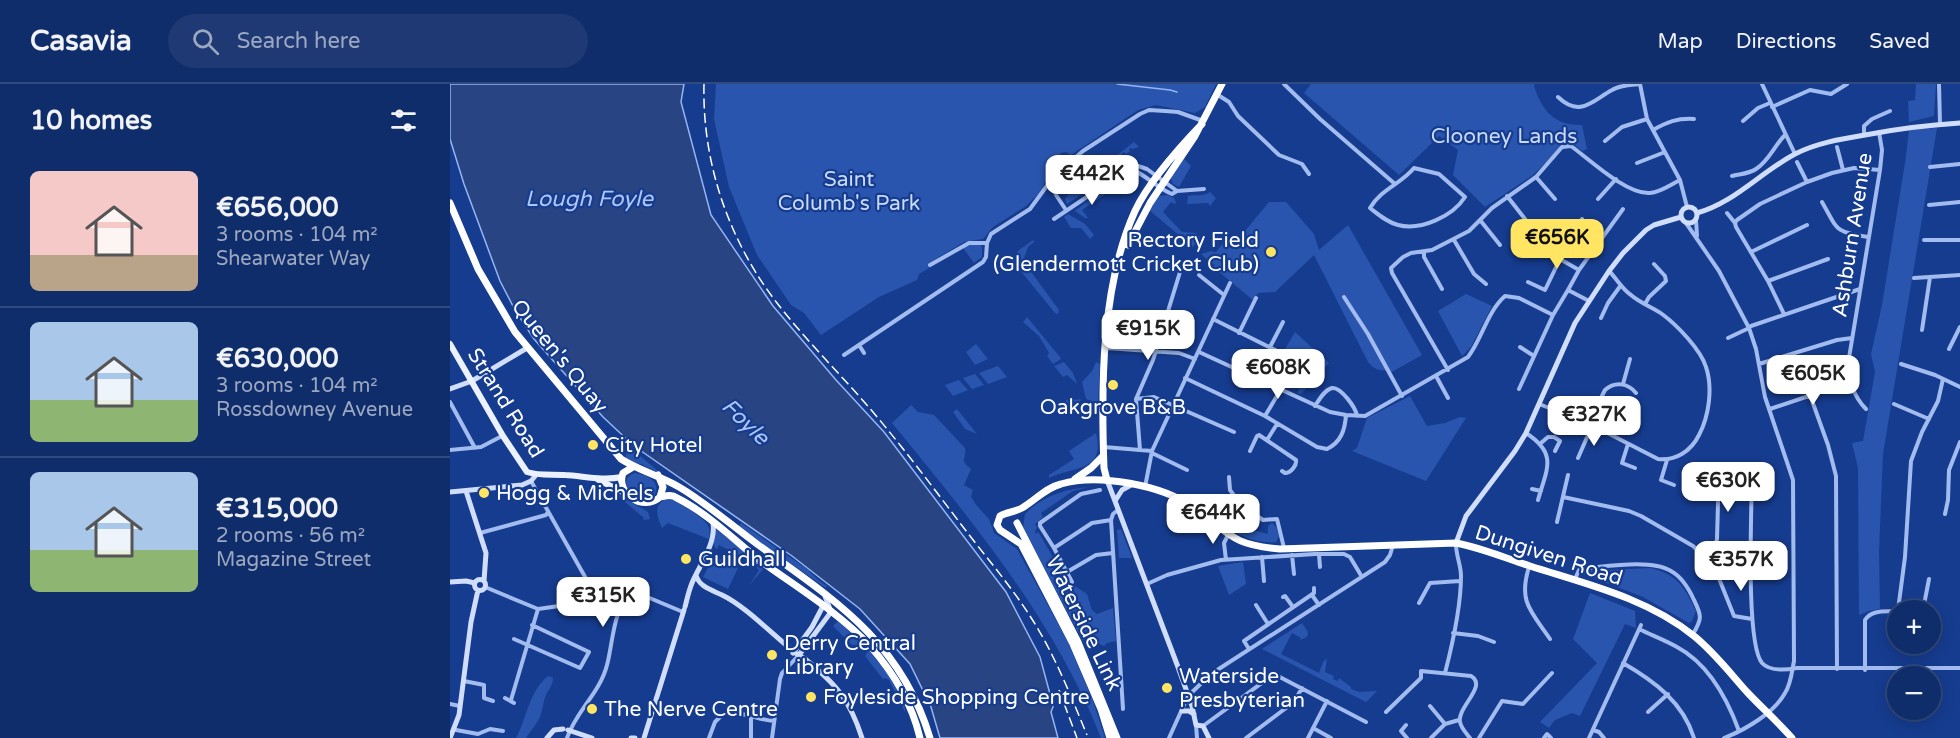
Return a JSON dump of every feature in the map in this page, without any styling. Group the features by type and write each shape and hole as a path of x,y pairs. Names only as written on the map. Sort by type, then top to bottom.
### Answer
{"highway":[{"path":"1107,480 1102,399 1116,273 1136,210 1190,145 1222,84"},
{"path":"1116,273 1159,182 1202,122"},
{"name":"Queen's Quay","path":"450,203 453,219 502,312 528,348 591,420 621,459 633,467"},
{"path":"1022,508 1014,530 1006,533 1000,530 997,522 1000,516 1022,508 1044,491 1073,481 1104,456"},
{"name":"Queen's Quay","path":"621,459 622,475"},
{"path":"658,476 663,487 656,501 645,503 628,495 622,487 622,475 633,467 658,476 682,489 849,613 891,659 914,696 930,738"},
{"name":"Dungiven Road","path":"1073,481 1107,480 1173,496 1193,507 1228,535 1244,544 1257,547 1456,543 1575,579 1642,605 1693,634 1792,738"},
{"path":"660,497 677,497 760,561 806,592 850,628 870,647 892,674 907,701 920,738"},
{"name":"Waterside Link","path":"1008,513 1015,516 1078,642 1117,738"},
{"name":"Waterside Link","path":"1006,533 1021,544 1073,644 1101,709 1110,738"}],"main road":[{"path":"1697,213 1714,208 1795,154 1833,141 1879,132 1960,123"},
{"path":"1687,207 1692,207 1697,213 1696,220 1692,223 1686,223 1680,217 1681,212 1687,207"},
{"path":"1456,543 1466,516 1526,433 1575,324 1609,271 1646,230 1654,225 1680,217"},
{"name":"Strand Road","path":"450,344 503,436 527,472 536,475 569,475 596,479"},
{"path":"450,389 472,381 528,348"},
{"path":"522,485 527,472"},
{"path":"450,492 522,485 531,481 536,475"},
{"path":"596,479 622,475"},
{"path":"596,479 628,495"},
{"path":"1107,480 1194,714 1209,738"},
{"path":"1115,501 1122,490 1131,485"},
{"path":"466,491 486,553 482,590 478,590"},
{"path":"703,515 713,536"},
{"path":"644,738 691,588 713,536 713,523"},
{"path":"696,575 702,585 736,604 836,687 853,712 862,738"},
{"path":"450,582 483,582"},
{"path":"455,738 478,590 475,583"},
{"path":"691,588 702,585"},
{"path":"796,654 831,612 822,591"},
{"path":"796,654 823,606"},
{"path":"1182,711 1194,714"},
{"path":"450,738 456,728"},
{"path":"547,738 554,730 567,730 592,738"}],"street":[{"path":"1284,84 1395,185"},
{"path":"1558,97 1571,106 1586,107 1622,86 1640,84 1647,119 1680,180 1687,207"},
{"path":"1762,84 1795,154"},
{"path":"1743,121 1758,108 1800,93 1810,90 1831,94 1847,84"},
{"path":"1940,84 1940,124"},
{"path":"1217,95 1229,102 1239,116 1279,155 1302,164 1309,174"},
{"path":"844,356 983,262 991,234 1030,209 1052,179 1083,151 1149,110 1178,112 1202,122"},
{"path":"1864,135 1864,126 1872,119 1890,111"},
{"path":"1605,141 1622,127 1647,119"},
{"path":"1653,130 1673,120 1694,119"},
{"name":"Ashburn Avenue","path":"1866,409 1857,400 1850,382 1848,363 1880,170 1882,150 1879,132"},
{"path":"1732,176 1756,169 1766,161 1785,135"},
{"path":"1448,370 1392,273 1391,268 1403,257 1410,253 1432,250 1469,231 1491,208 1536,177 1562,147 1567,145 1634,192 1659,191 1680,180"},
{"path":"1837,147 1843,170"},
{"path":"1637,163 1665,152"},
{"path":"1797,162 1807,182"},
{"path":"1930,167 1960,164"},
{"path":"1054,219 1134,167 1142,167 1172,194 1177,191 1204,189"},
{"path":"1414,168 1439,174 1465,197 1460,205 1434,220 1422,225 1400,226 1379,216 1370,208 1380,194 1395,185 1403,181 1414,168"},
{"path":"1130,170 1140,172 1177,191"},
{"path":"1735,223 1760,204 1807,182 1843,170 1880,170"},
{"path":"1536,177 1555,200"},
{"path":"1052,179 1056,195 1066,210"},
{"path":"1598,199 1616,179"},
{"path":"1507,196 1529,224"},
{"path":"1822,202 1842,232 1868,237"},
{"path":"1929,205 1960,202"},
{"path":"1519,389 1553,315 1579,270 1623,209"},
{"path":"1727,213 1735,223 1784,314"},
{"path":"1582,219 1577,227 1600,242"},
{"path":"1480,220 1500,245"},
{"path":"1696,220 1697,237"},
{"path":"1686,223 1728,287 1749,328 1765,397 1793,480 1792,669 1785,694 1777,704 1751,725 1724,738"},
{"path":"1751,253 1807,225"},
{"path":"1454,240 1474,274 1486,284"},
{"path":"1924,240 1960,240"},
{"path":"930,265 969,243 987,243"},
{"path":"1546,251 1579,270"},
{"path":"1424,252 1424,257 1442,289"},
{"path":"1528,282 1545,290 1560,259"},
{"path":"1767,281 1828,259"},
{"path":"1645,304 1648,297 1666,281 1665,276 1654,264"},
{"path":"1539,404 1588,423 1658,459 1675,458 1691,446 1703,427 1708,411 1707,370 1694,346 1672,322 1632,297 1609,271"},
{"path":"1140,450 1136,399 1152,360 1180,272"},
{"path":"1199,275 1224,296"},
{"path":"1914,278 1960,275"},
{"path":"1922,330 1930,277"},
{"path":"1145,488 1152,452 1230,283"},
{"path":"1601,318 1621,285"},
{"path":"1728,338 1784,314 1860,289"},
{"path":"1568,290 1589,301"},
{"path":"1344,297 1368,334 1402,396"},
{"path":"1198,352 1330,412 1365,416 1468,357 1475,348 1496,304 1505,297 1519,298 1553,315"},
{"path":"1239,333 1256,298"},
{"path":"1212,319 1279,352"},
{"path":"1270,347 1283,322"},
{"path":"1948,349 1960,327"},
{"path":"1759,364 1837,340 1852,338"},
{"path":"859,345 864,353"},
{"path":"1520,347 1534,356"},
{"path":"1106,348 1179,353 1195,359"},
{"path":"1623,384 1630,359"},
{"path":"1901,364 1960,387"},
{"path":"1436,376 1448,398"},
{"path":"1185,378 1265,416 1317,447 1327,449 1336,443 1343,434 1346,415"},
{"path":"1899,600 1905,557 1911,462 1922,432 1938,401 1943,379"},
{"path":"1770,410 1850,382"},
{"path":"1588,423 1609,386 1623,384 1632,387 1636,393"},
{"path":"1315,406 1321,396 1332,388 1351,402 1356,408 1357,416"},
{"path":"1265,416 1281,389"},
{"path":"1810,395 1834,463 1836,477 1837,669"},
{"path":"1136,399 1154,397 1234,432"},
{"path":"450,402 475,448"},
{"path":"1894,404 1929,419"},
{"path":"1267,440 1277,424"},
{"path":"1578,458 1587,435 1594,426"},
{"path":"1526,433 1541,443 1546,453 1547,461 1538,500"},
{"path":"1250,451 1259,435 1296,460 1290,472 1282,471"},
{"path":"450,450 482,447 503,436"},
{"path":"1541,443 1548,437 1554,437 1560,441 1555,451"},
{"path":"1945,514 1950,465 1960,442"},
{"path":"1628,444 1622,463 1635,468"},
{"path":"1104,447 1152,452 1187,470"},
{"path":"1667,460 1661,480 1674,485"},
{"path":"1706,558 1715,546 1721,464 1750,465 1752,470 1752,619 1757,655 1764,665 1779,670 1960,668"},
{"path":"1557,522 1568,475"},
{"path":"1228,477 1230,490 1242,505 1263,520 1277,519 1284,548"},
{"name":"Strand Road","path":"531,481 593,591 590,595 559,606 538,609"},
{"path":"1532,489 1541,491"},
{"path":"1072,582 1040,526 1042,520 1081,494 1100,490"},
{"path":"1563,497 1629,511 1693,546 1706,558 1718,576 1734,616 1752,619"},
{"path":"1118,510 1113,513 1111,520 1123,709"},
{"path":"480,533 546,515 548,511"},
{"path":"1054,548 1092,524 1111,520"},
{"path":"1226,560 1224,543 1228,535"},
{"path":"1445,674 1461,575 1456,555 1456,543"},
{"path":"1169,738 1188,696 1211,674 1385,562 1393,544"},
{"path":"1067,572 1096,555 1113,554"},
{"path":"1146,584 1167,575 1226,560 1319,554 1344,554 1350,557 1362,577"},
{"path":"1319,554 1320,567"},
{"path":"1292,555 1294,574"},
{"path":"1262,556 1264,581"},
{"path":"745,565 760,561"},
{"path":"1575,579 1579,570 1587,568 1653,565 1671,571 1687,586 1701,614 1693,634"},
{"path":"1529,566 1524,584 1527,604 1550,639"},
{"path":"1925,600 1929,579"},
{"path":"1419,603 1428,586 1433,582 1460,580"},
{"path":"483,582 538,609 512,701 505,698"},
{"path":"1249,649 1244,641 1312,595 1314,588"},
{"path":"567,738 567,730 599,686 607,666 614,626 629,593 633,591 684,610"},
{"path":"1312,595 1319,604"},
{"path":"1283,597 1286,596 1293,608"},
{"path":"1256,605 1268,624"},
{"path":"1865,670 1865,620 1874,612 1887,611"},
{"path":"514,639 580,668 589,652 532,625"},
{"path":"1589,738 1640,627 1678,647 1704,669 1723,693 1739,731"},
{"path":"1453,633 1478,636 1494,642"},
{"path":"772,738 780,679 796,654"},
{"path":"1623,663 1647,676 1668,694 1684,715 1694,738"},
{"path":"1386,712 1420,678 1421,671 1471,676 1477,683 1459,720 1470,738"},
{"path":"1479,738 1502,701 1523,704 1552,673"},
{"path":"1197,738 1200,726 1274,674 1366,722"},
{"path":"464,681 484,685 484,698 493,701"},
{"path":"1246,738 1294,702 1302,688"},
{"path":"1648,712 1668,694"},
{"path":"1308,738 1327,701"},
{"path":"450,704 460,706"},
{"path":"1430,706 1445,724"},
{"path":"709,738 715,722 723,714 732,712 774,721"},
{"path":"751,717 751,738"},
{"path":"1431,738 1445,724 1459,720"},
{"path":"1406,724 1401,731 1407,738"},
{"path":"456,728 478,734 490,729 503,731"},
{"path":"1313,728 1331,738"},
{"path":"1593,730 1599,732 1604,738"},
{"path":"1544,738 1547,734 1551,738"}],"green space":[{"name":"Saint Columb's Park","path":"716,84 1216,84 1205,107 1195,113 1156,105 1138,110 1071,155 1066,152 1061,153 1053,161 1054,169 1038,194 1026,206 993,227 983,239 964,242 929,263 931,267 919,274 917,280 879,297 821,335 804,313 791,305 757,255 729,187 714,119"},
{"name":"Clooney Lands","path":"1311,84 1535,84 1541,103 1551,115 1564,123 1582,125 1587,149 1582,151 1572,143 1566,143 1533,175 1485,207 1453,175 1458,150 1439,136 1399,175 1304,93"},
{"path":"1916,84 1936,84 1934,116 1909,122 1908,101 1915,100"},
{"path":"1937,128 1883,454 1879,552 1880,609 1859,615 1858,468 1852,443 1863,441 1875,372 1871,354 1882,305 1909,130"},
{"path":"1134,142 1139,147 1130,148 1130,151 1126,154 1124,152 1116,159 1117,170 1067,204 1065,199 1069,193"},
{"path":"1184,159 1191,166 1179,187 1173,184 1171,178"},
{"path":"1126,177 1125,181 1082,210 1088,218 1075,211 1104,189"},
{"path":"1210,192 1216,198 1210,206 1208,203 1187,204 1188,196"},
{"path":"1168,195 1174,198 1176,203 1171,202 1163,212 1182,232 1196,233 1200,237 1193,247 1149,210 1159,196"},
{"path":"1269,202 1286,202 1314,234 1319,250 1348,225 1422,355 1390,373 1372,366 1314,255 1275,292 1258,293 1253,300 1213,267 1215,264 1208,263 1209,261 1201,254 1216,252 1224,242 1232,240 1235,243"},
{"path":"1068,214 1085,224 1094,235 1090,239 1081,228 1071,228 1064,217"},
{"path":"1033,240 1023,261 1059,310 1058,314 1011,259"},
{"path":"969,245 982,247 982,257 974,263 963,248"},
{"path":"1466,294 1492,306 1471,347 1462,356 1438,311"},
{"path":"1027,317 1061,359 1053,364 1039,336 1023,322"},
{"path":"1295,332 1329,363 1301,394 1298,393 1299,389 1270,375"},
{"path":"976,344 988,359 975,365 966,352"},
{"path":"1064,362 1073,373 1077,384 1067,375 1063,377 1054,366"},
{"path":"1096,362 1100,364 1098,403 1086,399 1082,382 1092,371"},
{"path":"998,366 1007,377 988,384 979,373"},
{"path":"975,374 984,385 972,389 963,378"},
{"path":"959,380 968,390 953,396 945,385"},
{"path":"1072,396 1075,400 1081,399 1079,404 1057,408"},
{"path":"1410,396 1427,426 1445,423 1460,417 1466,418 1426,481 1352,451 1357,448 1367,418"},
{"path":"911,405 918,412 934,415 965,448 964,461 971,469 964,485 973,490 971,497 989,519 994,533 1017,549 1068,642 1093,701 1105,738 1101,738 1060,652 1009,573 981,534 892,423"},
{"path":"957,409 977,434 965,429 953,412"},
{"path":"1096,433 1098,446 1092,462 1049,478 1049,475 1074,459 1069,451"},
{"path":"629,451 634,451 663,475 626,458"},
{"path":"635,473 648,477 655,483 654,496 644,498 628,489 627,479"},
{"path":"1089,487 1073,491 1041,513 1043,517 1035,524 1037,527 1035,532 1039,533 1068,584 1087,594 1092,610 1097,614 1113,608 1116,641 1104,646 1082,640 1023,528 1025,514 1039,502 1063,492"},
{"path":"612,491 648,512 650,519 643,520 644,518"},
{"path":"669,498 684,505 707,524 709,539 668,523 662,528 657,510 660,503"},
{"path":"1210,507 1214,510 1216,507 1226,514 1225,517 1231,521 1233,519 1246,528 1252,520 1260,522 1259,525 1253,525 1253,530 1268,534 1268,526 1272,523 1279,536 1276,542 1247,538 1206,512"},
{"path":"741,523 807,569 827,586 826,588 738,527"},
{"path":"715,528 763,569 749,586 759,570 758,565 719,545 717,549 714,542"},
{"path":"1121,529 1132,558 1119,558 1117,530"},
{"path":"714,556 738,568 728,589 703,577"},
{"path":"1243,562 1246,584 1229,595 1218,566"},
{"path":"1651,568 1668,574 1684,589 1696,611 1692,621 1689,623 1643,597 1583,574 1585,571"},
{"path":"1590,593 1635,611 1636,628 1625,624 1580,716 1572,713 1555,720 1549,728 1540,722 1597,663 1573,639"},
{"path":"838,621 868,650 890,676 904,702 905,712 889,680 883,679 865,656 867,653 858,645 852,645 833,626"},
{"path":"1302,623 1308,632 1307,637 1300,640 1301,638 1292,633 1281,654 1319,673 1327,658 1325,672 1334,676 1333,679 1338,681 1339,678 1351,689 1359,692 1377,691 1366,702 1262,649"},
{"path":"548,676 553,678 552,683 538,720 526,738 516,738 532,697"}],"water":[{"name":"Lough Foyle","path":"450,84 684,84 681,102 711,215 773,306 884,432 1006,592 1040,657 1053,707 1051,712 1058,738 940,738 931,707 910,664 860,609 792,556 634,446 603,417 534,339 500,281 450,139"}],"waterway":[{"path":"1117,84 1177,92"}],"railway":[{"path":"704,84 708,143 714,172 732,227 745,254 777,303 887,429 1016,595 1047,644 1087,735"},
{"path":"1059,690 1077,738"}],"place":[{"name":"Rectory Field (Glendermott Cricket Club)","path":"1271,252"},
{"name":"Oakgrove B&B","path":"1113,385"},
{"name":"City Hotel","path":"593,445"},
{"name":"Hogg & Michels","path":"484,493"},
{"name":"Guildhall","path":"686,559"},
{"name":"Derry Central Library","path":"772,655"},
{"name":"Waterside Presbyterian","path":"1167,688"},
{"name":"Foyleside Shopping Centre","path":"811,697"},
{"name":"The Nerve Centre","path":"592,709"}],"water label":[{"name":"Foyle","path":"746,421"}]}
